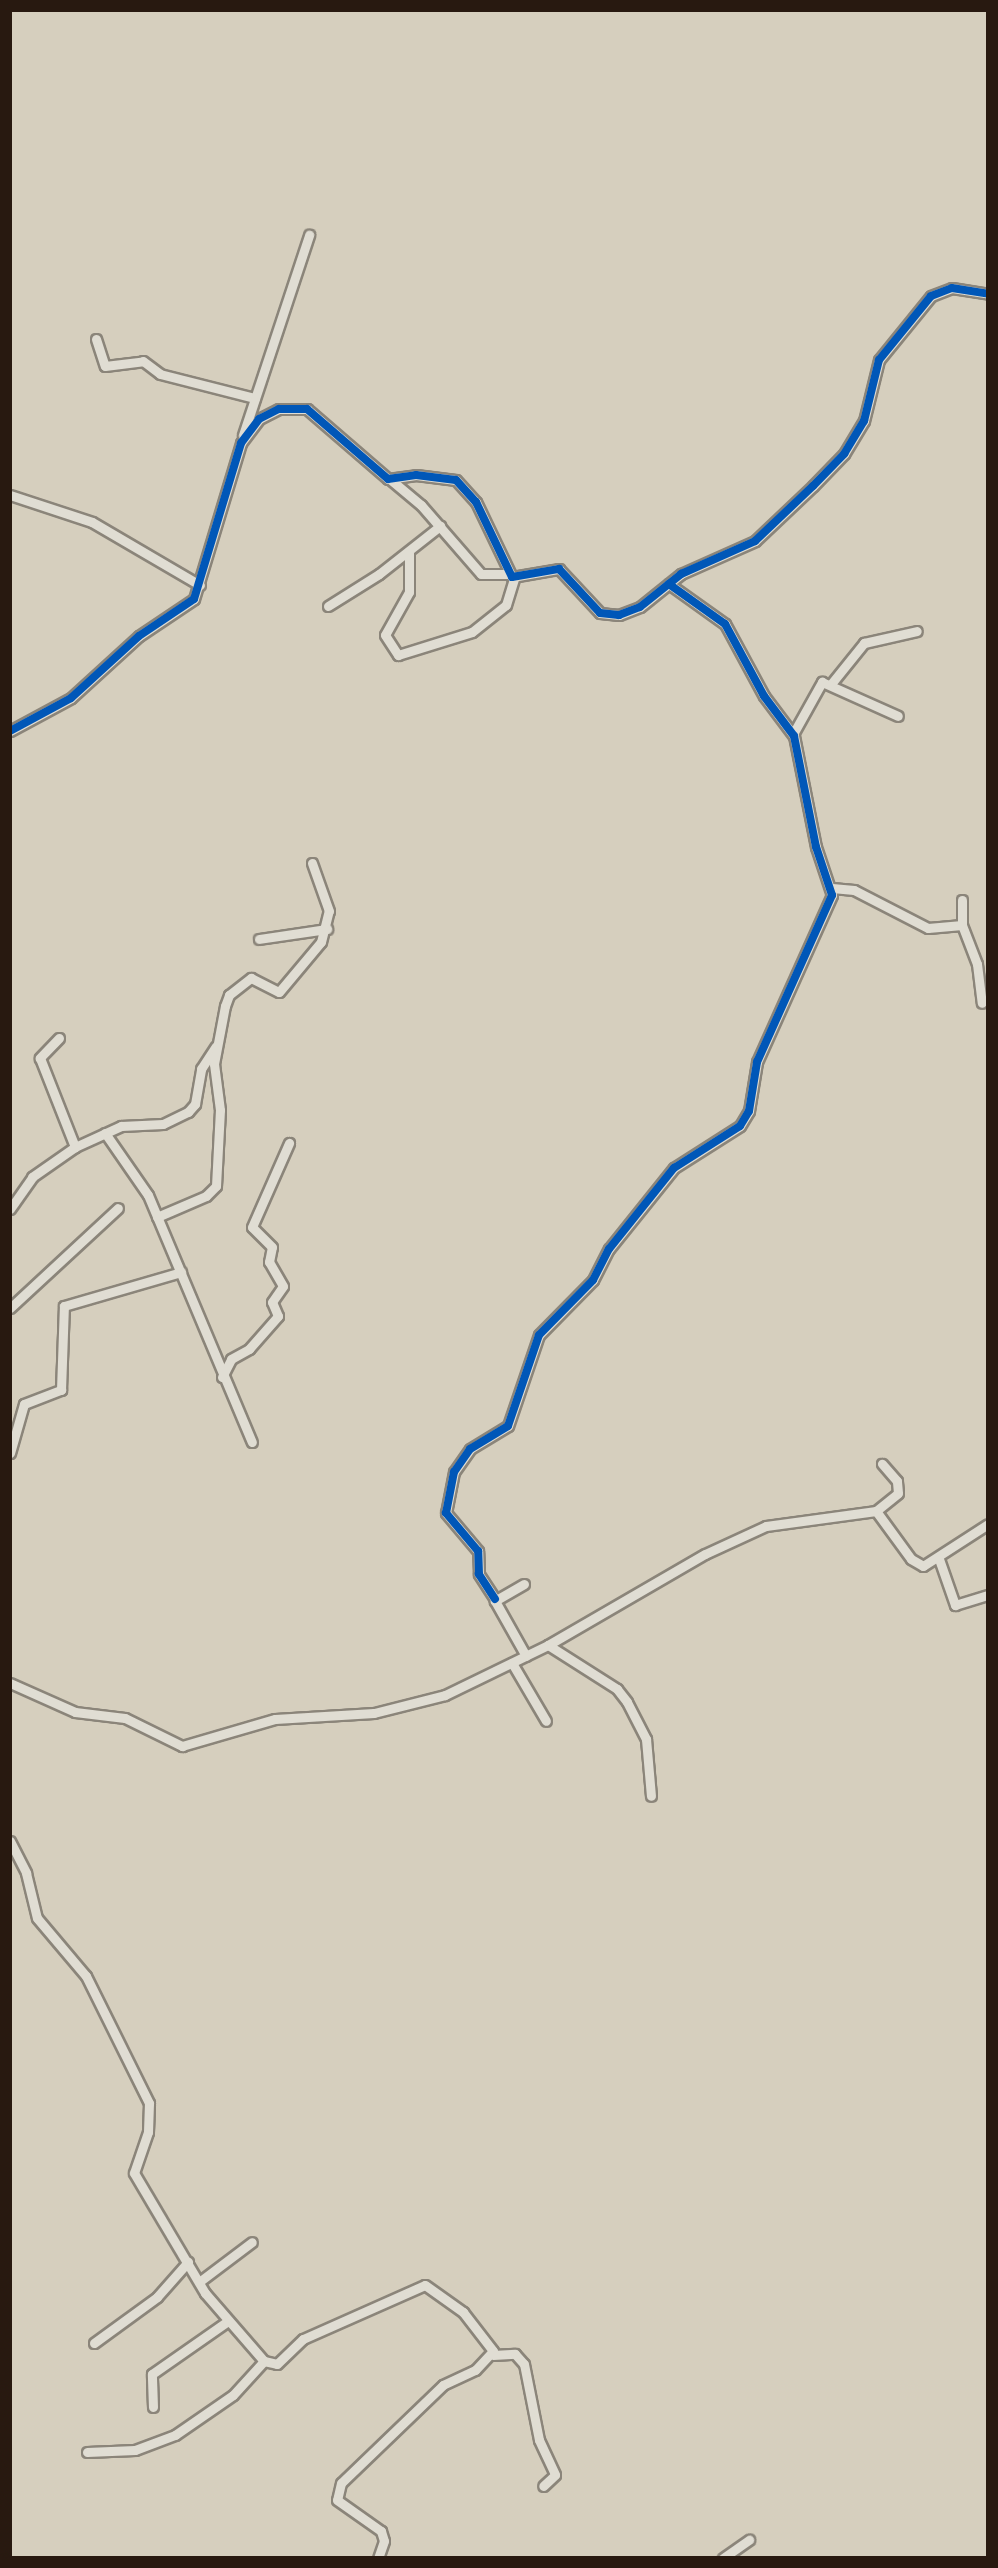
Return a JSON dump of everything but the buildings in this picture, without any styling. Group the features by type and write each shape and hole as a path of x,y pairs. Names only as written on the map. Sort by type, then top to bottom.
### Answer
{"street":[{"path":"10,731 71,699 139,636 187,606 200,585 255,398 309,235"},
{"path":"241,443 259,419 298,407 391,480 440,526 482,575 512,576 559,569 607,615 628,613 669,584 755,542 844,454 864,421 879,360 932,296 952,288 987,294"},
{"path":"96,339 105,366 143,361 160,374 255,398"},
{"path":"391,480 445,476 468,489 512,576 506,605 472,632 398,655 385,635 409,592 409,552"},
{"path":"10,495 92,522 200,585"},
{"path":"328,606 409,552 440,526"},
{"path":"526,1656 479,1574 478,1551 446,1513 454,1472 470,1449 508,1426 539,1335 593,1280 609,1249 668,1176 684,1159 740,1126 749,1111 757,1062 797,980 832,888 816,847 793,734 764,696 725,624 669,584"},
{"path":"831,684 864,643 917,632"},
{"path":"793,734 817,686 831,684 898,716"},
{"path":"157,1217 206,1196 216,1186 218,1043 229,995 251,978 279,992 300,971 327,929 326,898 312,863"},
{"path":"832,888 854,890 928,928 962,925"},
{"path":"962,900 962,925 977,964 982,1003"},
{"path":"259,939 327,929"},
{"path":"59,1038 40,1058 75,1147"},
{"path":"10,1209 32,1177 75,1147 121,1126 163,1125 188,1112 201,1069 218,1043"},
{"path":"105,1133 157,1217 222,1377 252,1442"},
{"path":"222,1377 231,1359 249,1349 278,1316 272,1301 282,1283 269,1262 270,1245 252,1227 289,1143"},
{"path":"10,1308 118,1208"},
{"path":"10,1453 24,1404 62,1390 64,1306 181,1272"},
{"path":"10,1683 75,1712 125,1718 182,1746 275,1719 352,1716 425,1700 548,1646 741,1534 793,1520 876,1511 898,1493 897,1481 882,1464"},
{"path":"876,1511 915,1562 929,1565 987,1524"},
{"path":"939,1559 955,1605 987,1595"},
{"path":"495,1599 524,1584"},
{"path":"548,1646 617,1689 627,1702 646,1739 651,1796"},
{"path":"512,1663 546,1721"},
{"path":"10,1841 26,1873 37,1918 90,1983 148,2103 148,2132 134,2173 199,2282 228,2321 264,2361 277,2364 313,2334 425,2285 463,2312 493,2355"},
{"path":"199,2282 252,2242"},
{"path":"94,2343 157,2297 188,2262"},
{"path":"153,2407 152,2374 228,2321"},
{"path":"378,2558 384,2541 381,2531 337,2500 341,2483 443,2385 493,2355 515,2354 524,2364 539,2440 555,2475 543,2486"},
{"path":"87,2452 135,2450 175,2435 243,2386 264,2361"},
{"path":"723,2558 749,2540"}],"cycle path":[{"path":"10,731 71,698 139,636 194,599 241,443 259,419 279,409 307,409 388,479 416,475 456,480 476,502 512,577 559,569 600,613 619,615 640,607 681,574 755,541 813,486 844,454 864,421 879,360 931,296 952,288 988,294"},
{"path":"495,1599 479,1574 478,1551 446,1513 454,1472 470,1449 508,1426 539,1335 593,1280 609,1249 674,1168 740,1126 749,1111 757,1062 832,895 816,847 794,736 764,696 725,624 669,584"}]}
